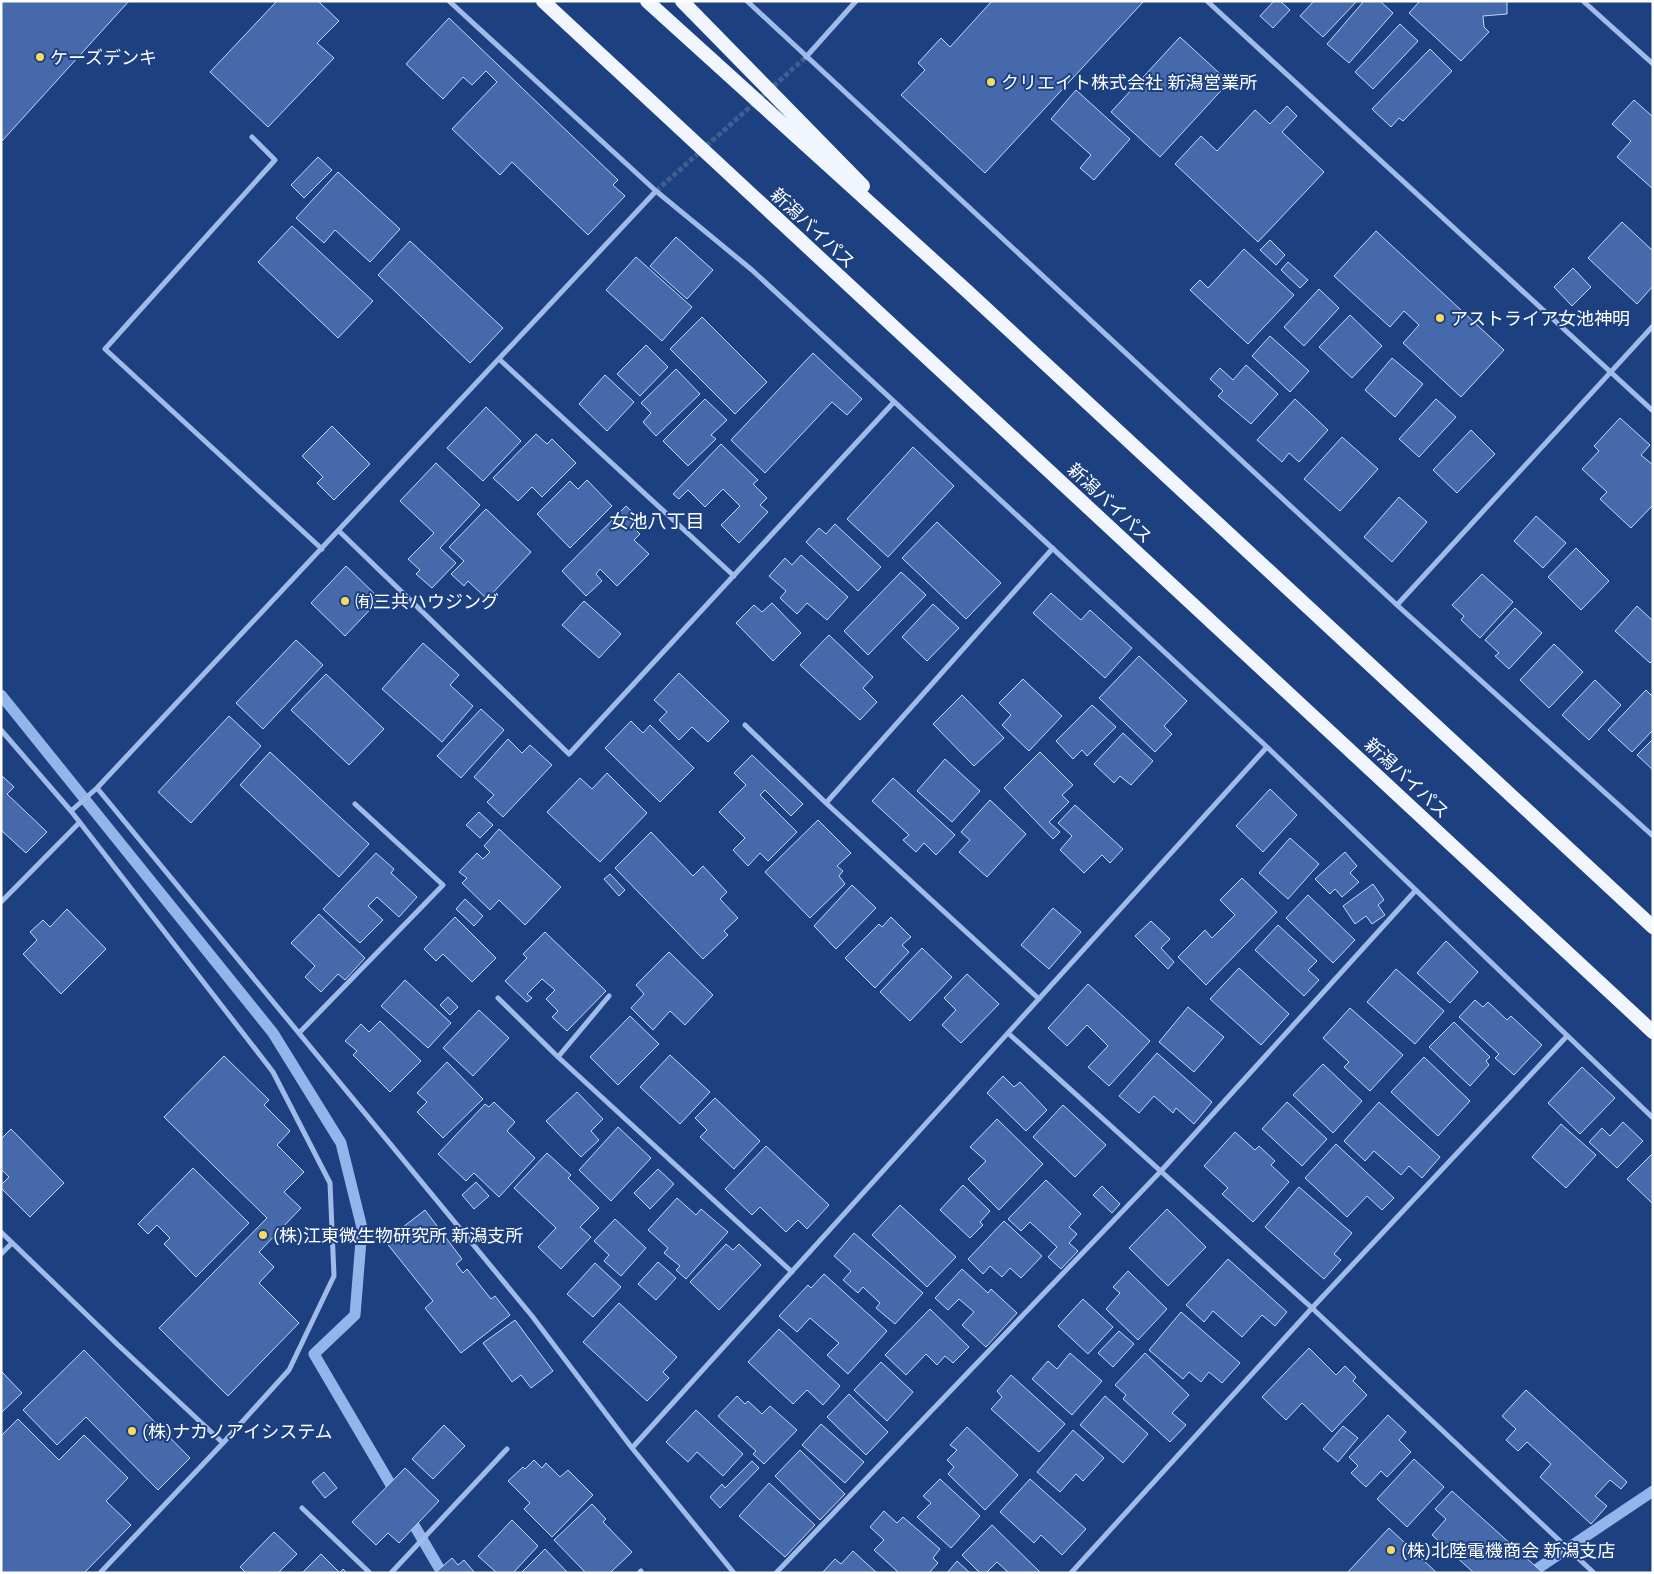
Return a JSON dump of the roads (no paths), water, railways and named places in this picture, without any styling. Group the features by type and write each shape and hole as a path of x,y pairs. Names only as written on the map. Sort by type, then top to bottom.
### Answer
{"highway":[{"path":"531,1 598,54"},
{"name":"新潟バイパス","path":"543,1 1653,1032"},
{"path":"647,1 967,291 1653,927"},
{"path":"682,1 967,291"}],"street":[{"path":"449,1 656,191 752,270 1053,548 1267,747 1653,1118"},
{"path":"748,1 1397,605 1653,836"},
{"path":"806,57 856,1"},
{"path":"1207,1 1653,411"},
{"path":"1584,1 1653,64"},
{"path":"252,137 275,160 105,349 322,549"},
{"path":"71,811 97,788 656,191"},
{"path":"1397,605 1653,326"},
{"path":"499,359 734,576"},
{"path":"339,531 569,754 894,402"},
{"path":"826,803 1053,548"},
{"path":"745,725 826,803 1039,999"},
{"path":"1,730 71,811 273,1072 330,1183 334,1276 289,1370 100,1573"},
{"path":"632,1448 1267,747"},
{"path":"97,788 532,1316 632,1448 734,1573"},
{"path":"299,1033 443,885 355,804"},
{"path":"1,902 79,823"},
{"path":"776,1573 1161,1171 1416,890"},
{"path":"558,1057 609,996"},
{"path":"498,998 558,1057 792,1272"},
{"path":"1008,1032 1312,1308 1594,1573"},
{"path":"1071,1573 1312,1308 1567,1036"},
{"path":"1,1232 223,1443"},
{"path":"1,1254 12,1242"},
{"path":"392,1573 507,1449"},
{"path":"302,1508 370,1573"}],"waterway":[{"path":"1,695 273,1033 341,1143 362,1228 355,1315 314,1354 398,1497"},
{"path":"1531,1573 1653,1491"},
{"path":"407,1513 442,1573"}],"tunnel":[{"path":"656,191 806,57"}],"place":[{"name":"ケーズデンキ","path":"40,57"},
{"name":"クリエイト株式会社 新潟営業所","path":"991,82"},
{"name":"アストライア女池神明","path":"1440,318"},
{"name":"㈲三共ハウジング","path":"345,601"},
{"name":"(株)江東微生物研究所 新潟支所","path":"263,1235"},
{"name":"(株)ナカノアイシステム","path":"132,1431"},
{"name":"(株)北陸電機商会 新潟支店","path":"1391,1550"}],"district":[{"name":"女池八丁目","path":"657,521"}]}
